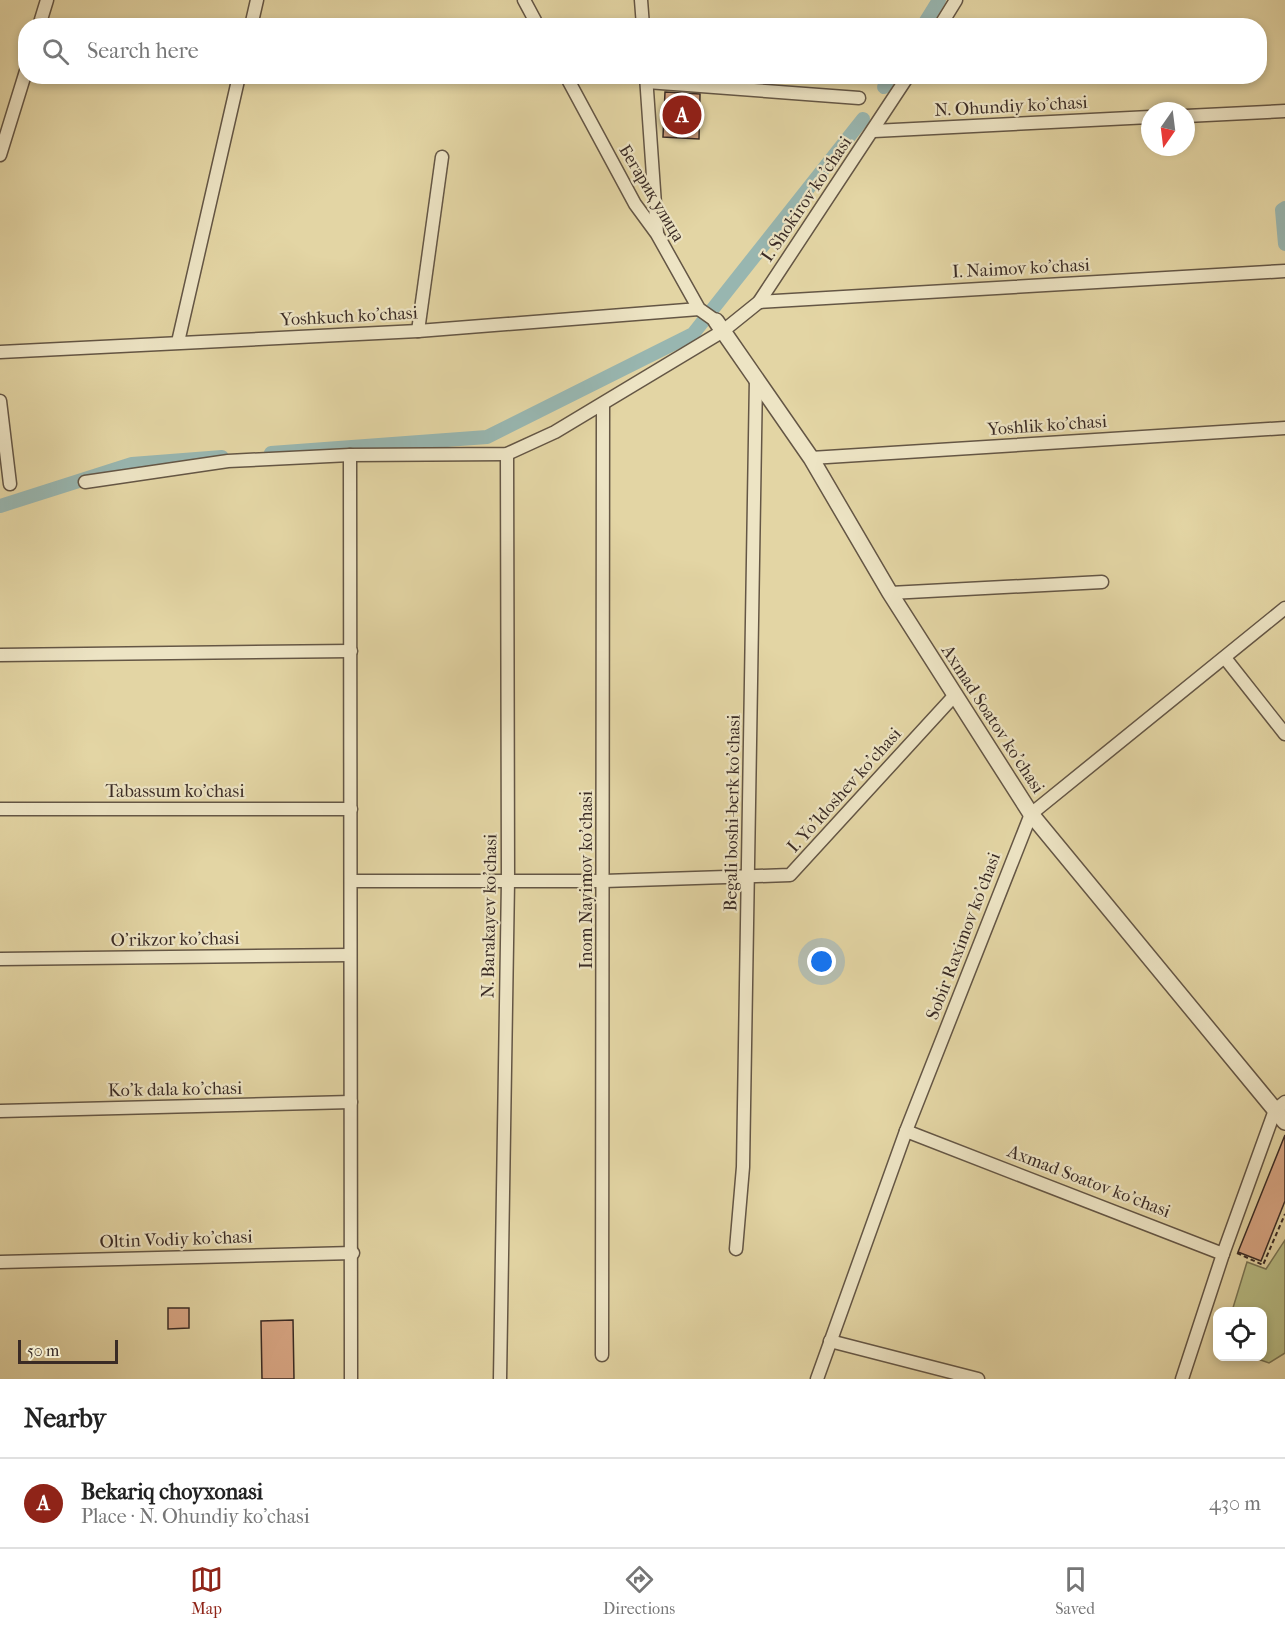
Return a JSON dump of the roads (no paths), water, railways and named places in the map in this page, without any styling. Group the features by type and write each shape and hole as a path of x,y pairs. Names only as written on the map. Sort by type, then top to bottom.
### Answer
{"street":[{"path":"41,18 47,0"},
{"path":"253,18 256,0"},
{"path":"524,0 534,18"},
{"path":"641,0 642,18"},
{"path":"945,18 956,0"},
{"path":"0,155 22,84"},
{"path":"178,342 237,84"},
{"name":"Бегариқ улица","path":"570,84 635,204 657,234 711,319"},
{"path":"646,84 657,234"},
{"path":"702,84 859,98"},
{"name":"I. Shokirov ko'chasi","path":"507,454 555,432 603,405 711,319 759,302 903,84"},
{"path":"1195,116 1285,111"},
{"name":"N. Ohundiy ko'chasi","path":"874,131 1141,117"},
{"path":"418,331 442,157"},
{"name":"I. Naimov ko'chasi","path":"759,302 1285,271"},
{"name":"Yoshkuch ko'chasi","path":"0,352 711,319"},
{"name":"Axmad Soatov ko'chasi","path":"711,319 812,458 890,593 1031,814 1282,1111 1224,1251 1182,1379"},
{"name":"Begali boshi-berk ko'chasi","path":"736,1249 743,1167 756,378"},
{"path":"0,401 10,484"},
{"name":"Inom Nayimov ko'chasi","path":"602,1355 603,405"},
{"name":"Yoshlik ko'chasi","path":"812,458 1285,428"},
{"path":"85,482 228,461 350,455 507,454"},
{"name":"N. Barakayev ko'chasi","path":"500,1379 508,881 507,454"},
{"path":"350,455 350,955 353,1252 351,1379"},
{"path":"890,593 1102,582"},
{"name":"Sobir Raximov ko'chasi","path":"817,1379 906,1131 1031,814 1285,608"},
{"path":"0,655 351,651"},
{"path":"1225,658 1285,734"},
{"name":"I. Yo'ldoshev ko'chasi","path":"351,881 604,881 790,875 954,696"},
{"name":"Tabassum ko'chasi","path":"0,809 351,809"},
{"name":"O'rikzor ko'chasi","path":"0,959 350,955"},
{"name":"Ko'k dala ko'chasi","path":"0,1111 351,1102"},
{"name":"Axmad Soatov ko'chasi","path":"906,1131 1224,1251"},
{"name":"Oltin Vodiy ko'chasi","path":"0,1262 353,1252"},
{"path":"830,1341 978,1379"}],"waterway":[{"path":"928,18 939,0"},
{"path":"271,453 487,437 693,334 863,119"},
{"path":"1285,208 1282,210 1285,244"},
{"path":"0,506 132,464 222,457"}],"place":[{"name":"Bekariq choyxonasi","path":"682,115"}]}
